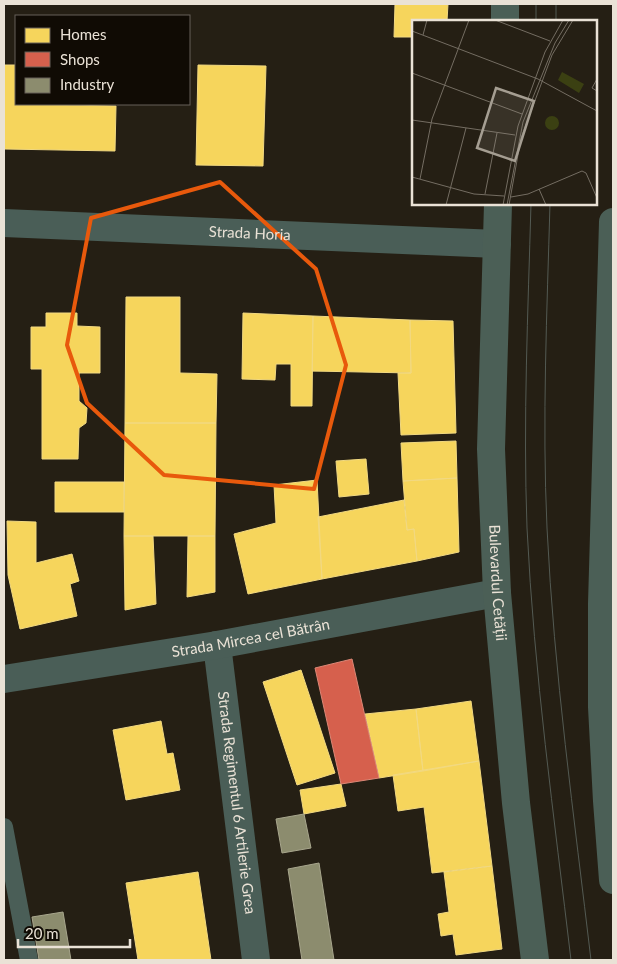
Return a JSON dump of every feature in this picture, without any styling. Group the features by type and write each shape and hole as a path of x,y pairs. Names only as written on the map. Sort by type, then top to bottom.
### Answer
{"main road":[{"path":"505,4 505,20"},
{"name":"Bulevardul Cetății","path":"498,205 491,449 498,593 516,804 535,960"},
{"path":"613,222 602,604 608,707 606,801 613,880"}],"street":[{"name":"Strada Horia","path":"4,223 497,244"},
{"name":"Strada Mircea cel Bătrân","path":"4,679 216,645 498,593"},
{"name":"Strada Regimentul 6 Artilerie Grea","path":"216,645 256,960"}],"lane":[{"path":"4,827 29,960"}],"highlighted area":[{"path":"220,182 316,269 346,365 314,489 164,475 87,403 67,345 91,218"}],"building: Homes":[{"path":"395,4 448,4 447,20 412,20 412,37 394,37"},
{"path":"4,65 15,65 15,105 116,106 115,151 4,149"},
{"path":"198,65 266,66 263,166 196,165"},
{"path":"126,297 180,297 180,373 217,374 216,423 125,423"},
{"path":"46,313 77,313 77,326 100,327 100,373 79,373 79,401 87,408 86,423 79,428 78,459 42,459 42,369 31,369 31,327 46,327"},
{"path":"243,313 313,316 312,406 291,406 291,364 276,364 275,380 242,379"},
{"path":"313,316 410,320 411,373 312,371"},
{"path":"410,320 453,321 456,433 401,435 398,373 411,373"},
{"path":"125,423 216,423 215,536 124,536"},
{"path":"456,441 457,478 403,481 401,443"},
{"path":"366,459 369,494 339,497 336,461"},
{"path":"457,478 459,552 417,561 414,529 407,530 403,481"},
{"path":"317,480 322,579 248,594 234,534 276,523 274,485"},
{"path":"55,482 124,482 124,512 55,512"},
{"path":"404,500 407,530 414,529 417,561 322,579 318,517"},
{"path":"7,521 36,522 36,563 72,554 79,581 70,584 77,616 20,629 8,575"},
{"path":"124,536 153,536 156,604 125,610"},
{"path":"188,536 215,536 215,592 187,597"},
{"path":"301,670 335,773 297,785 263,682"},
{"path":"471,701 479,761 423,771 416,709"},
{"path":"416,709 423,771 379,778 365,714"},
{"path":"161,721 167,754 173,753 180,790 126,800 113,730"},
{"path":"479,761 492,866 432,873 424,807 398,811 393,775"},
{"path":"341,784 346,806 304,814 300,790"},
{"path":"492,866 502,949 456,955 453,934 441,936 438,914 449,912 444,872"},
{"path":"198,872 211,960 138,960 126,883"}],"building: Shops":[{"path":"352,659 379,778 341,784 315,668"}],"building: Industry":[{"path":"304,814 311,848 282,853 276,819"},
{"path":"319,863 334,960 302,960 288,869"},
{"path":"63,912 71,960 39,960 32,917"}],"tram line":[{"path":"536,4 536,20"},
{"path":"556,4 556,20"},
{"path":"531,205 526,406 527,528 534,636 571,960"},
{"path":"550,205 545,406 547,528 554,636 591,960"}]}
